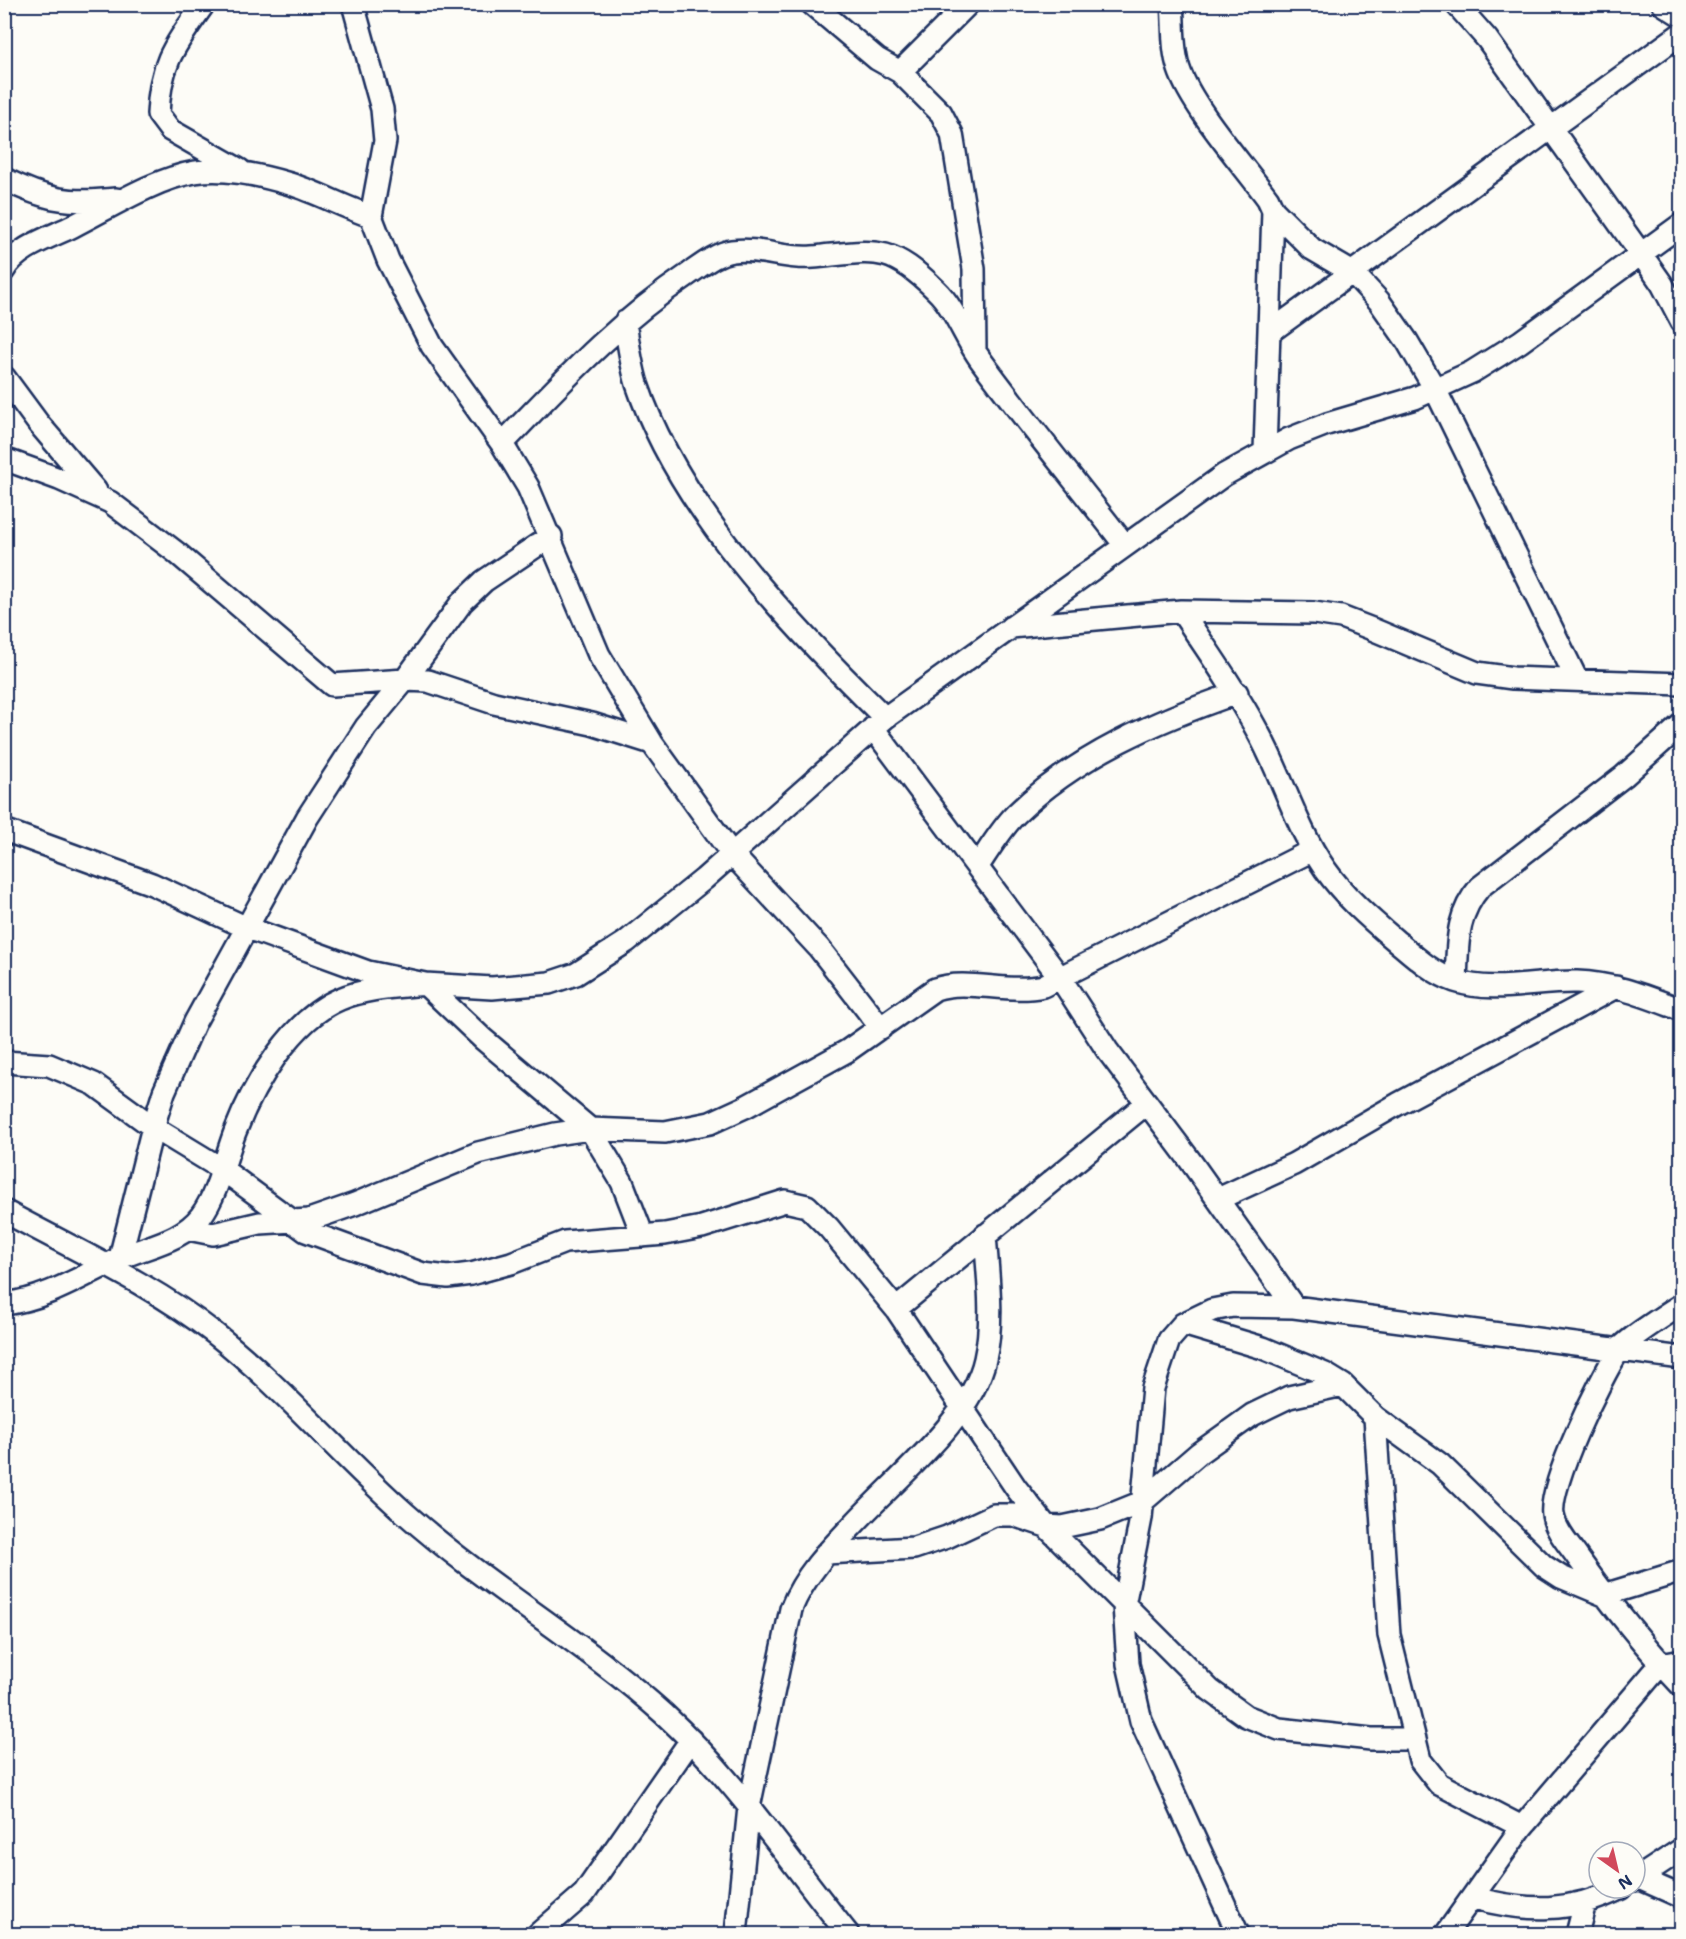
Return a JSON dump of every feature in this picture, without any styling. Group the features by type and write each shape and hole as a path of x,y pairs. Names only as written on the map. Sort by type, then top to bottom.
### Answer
{"street":[{"path":"204,4 174,46 163,70 158,114 170,130 248,175"},
{"path":"353,4 382,109 385,141 370,216 387,260 432,346 502,444 528,487 551,536 599,655 652,743 731,853 819,948 881,1028"},
{"path":"812,4 878,59 900,72 941,113 952,134 974,269 975,352"},
{"path":"900,72 968,4"},
{"path":"1172,4 1175,50 1185,83 1215,129 1268,199 1273,210 1312,249 1353,273 1396,324 1435,389 1577,680"},
{"path":"1456,4 1487,39 1641,254 1662,284 1682,322"},
{"path":"1663,4 1682,16"},
{"path":"1270,332 1549,127 1682,33"},
{"path":"4,270 16,256 126,198 193,172 223,170 292,184 370,216"},
{"path":"4,179 30,191 62,201 126,198"},
{"path":"1265,451 1273,210"},
{"path":"4,1304 36,1299 113,1262 176,1237 188,1229 209,1203 238,1124 267,1071 294,1033 313,1014 340,999 377,989 425,984 516,988 549,983 576,974 626,942 879,723 1124,544 1224,475 1265,451 1327,424 1435,389 1472,372 1520,342 1682,224"},
{"path":"502,444 600,342 675,283 711,259 730,251 749,250 811,258 876,251 897,259 938,291 975,352 1034,432 1124,544"},
{"path":"625,322 630,354 641,394 667,453 688,488 774,602 879,723 978,866 1061,979 1107,1050 1294,1306"},
{"path":"4,377 38,423 102,498 177,553 332,685 405,680 428,681 494,704 592,724 652,743"},
{"path":"6,460 102,498"},
{"path":"113,1262 153,1126 195,1022 245,927 307,818 366,727 405,680 462,602 484,581 551,536"},
{"path":"1010,627 1181,611 1314,613 1341,617 1477,673 1513,678 1682,684"},
{"path":"1181,611 1237,693 1313,849 1343,892 1370,919 1418,960 1456,981 1498,987 1575,982 1616,987 1682,1010"},
{"path":"978,866 995,839 1015,815 1037,795 1093,757 1172,715 1237,693"},
{"path":"1456,981 1460,919 1471,897 1480,887 1624,776 1682,724"},
{"path":"4,830 152,884 245,927 368,972 425,984 483,1039 590,1129 622,1182 643,1236"},
{"path":"188,1229 213,1234 260,1223 291,1222 328,1214 478,1153 555,1134 590,1129 665,1132 710,1123 817,1068 881,1028 929,993 942,987 1026,990 1061,979 1313,849"},
{"path":"1218,1199 1294,1164 1398,1104 1616,987"},
{"path":"4,1062 49,1065 94,1084 153,1126 222,1169 291,1222 317,1236 423,1274 448,1277 471,1274 511,1263 565,1242 643,1236 702,1227 785,1201 794,1201 813,1211 896,1309 1016,1488 1046,1526 1210,1690 1246,1716 1279,1729 1303,1733 1415,1740"},
{"path":"896,1309 1147,1103"},
{"path":"4,1211 113,1262 214,1333 256,1370 407,1515 473,1569 609,1668 691,1740 749,1807 848,1935"},
{"path":"736,1935 749,1807 798,1591 826,1553 964,1409 976,1387 986,1358 989,1301 985,1235"},
{"path":"1682,1304 1620,1348 1581,1425 1559,1481 1553,1508 1553,1516 1562,1535 1604,1595 1671,1662 1682,1686"},
{"path":"1238,1935 1141,1721 1128,1664 1124,1605 1142,1502 1153,1389 1168,1340 1183,1324 1212,1310 1233,1306 1294,1306 1682,1358"},
{"path":"1183,1324 1263,1348 1325,1374 1343,1385 1375,1417 1440,1464 1544,1566 1560,1577 1604,1595 1682,1571"},
{"path":"826,1553 914,1548 947,1537 994,1515 1013,1515 1046,1526 1083,1524 1142,1502 1199,1453 1252,1415 1289,1397 1343,1385"},
{"path":"1375,1417 1389,1635 1420,1760 1439,1784 1522,1827"},
{"path":"1446,1935 1522,1827 1671,1662"},
{"path":"538,1935 584,1893 691,1740"},
{"path":"1647,1872 1682,1849"},
{"path":"1647,1887 1682,1897"},
{"path":"1474,1898 1510,1908 1533,1910 1585,1903 1592,1900"},
{"path":"1577,1935 1585,1903"}]}
